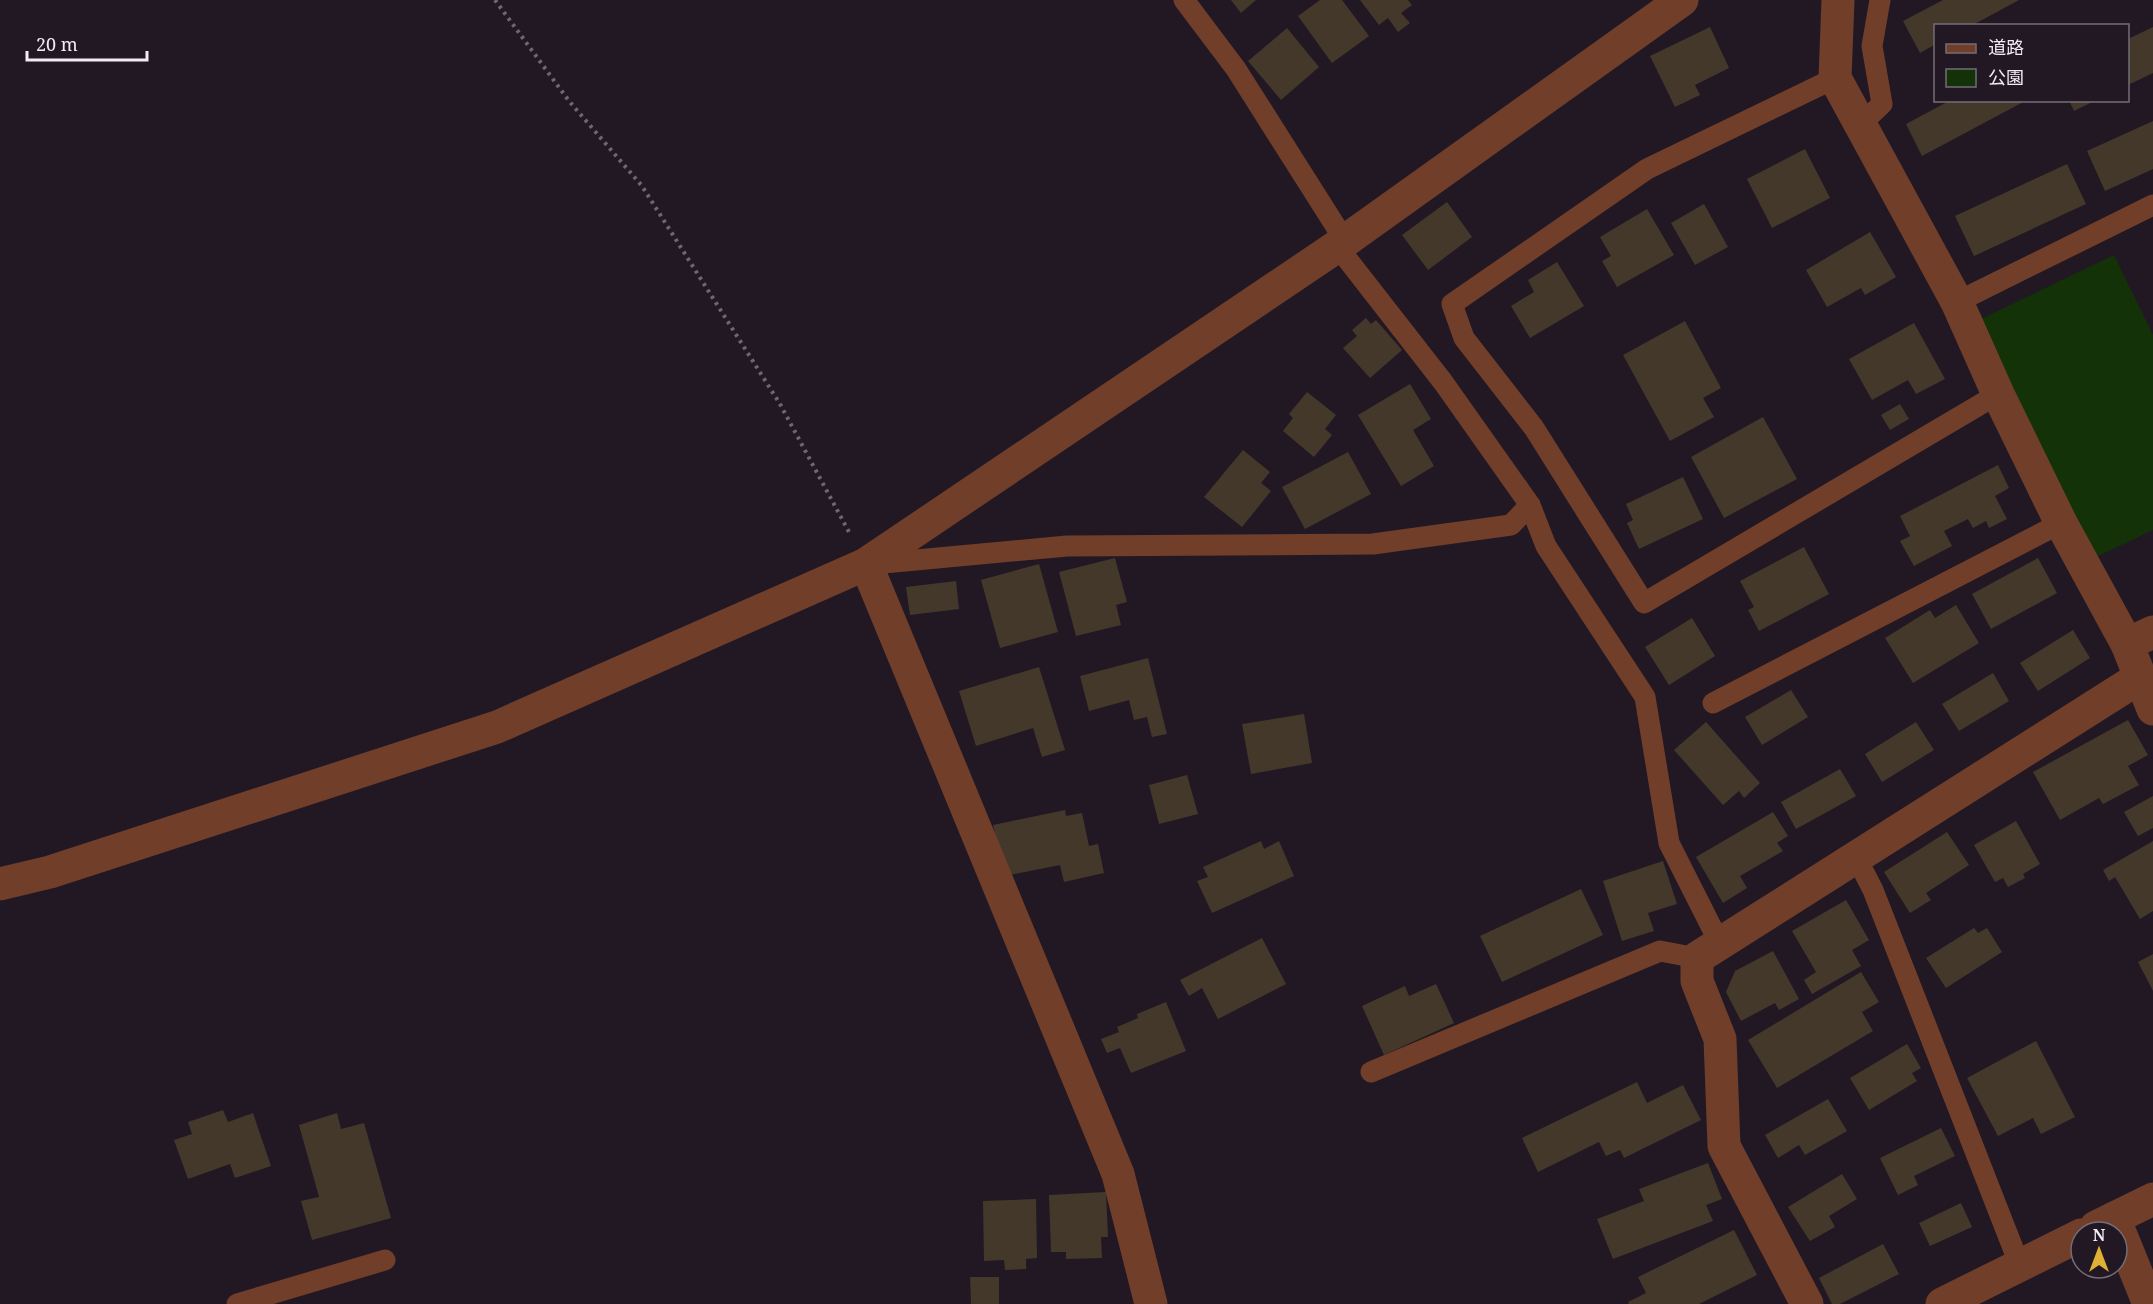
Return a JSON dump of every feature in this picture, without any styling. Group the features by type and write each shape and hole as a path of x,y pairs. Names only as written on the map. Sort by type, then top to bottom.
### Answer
{"street":[{"path":"0,884 50,872 497,727 866,564 1341,243 1682,0"},
{"path":"1838,0 1835,78 1862,123 1957,302 1998,394 2061,523 2140,638 2139,678 2153,709"},
{"path":"866,564 1118,1174 1151,1304"},
{"path":"1807,1304 1724,1146 1720,1039 1697,981 1708,951 2139,678"},
{"path":"2110,1220 2153,1198"},
{"path":"1942,1304 2069,1241"},
{"path":"2129,1272 2149,1304"}],"lane":[{"path":"1184,0 1236,69 1341,243 1530,505 1546,546 1645,697 1669,843 1708,951 1660,951 1371,1072"},
{"path":"1862,123 1882,105 1872,46 1880,0"},
{"path":"1835,78 1647,169 1452,304 1464,338 1534,428 1644,603 1998,394"},
{"path":"1957,302 2153,205"},
{"path":"866,564 1067,546 1373,544 1511,525 1530,505"},
{"path":"1713,703 2061,523"},
{"path":"1856,857 1873,890 2020,1266"},
{"path":"237,1304 384,1260"}],"path":[{"path":"495,0 569,100 642,186 780,404 866,564"}],"green space":[{"path":"2114,255 2153,335 2153,530 2094,558 1979,320"}],"building":[{"path":"1231,0 1256,0 1241,13"},
{"path":"1320,0 1342,0 1369,36 1332,63 1298,16"},
{"path":"1360,0 1408,0 1412,5 1401,13 1410,23 1398,32 1388,18 1379,25"},
{"path":"1943,0 2019,0 1975,24 1934,24 1934,45 1920,53 1903,21"},
{"path":"1710,27 1729,68 1695,85 1700,95 1675,107 1650,56"},
{"path":"2153,27 2153,73 2129,85 2129,39"},
{"path":"1287,28 1319,67 1281,100 1248,61"},
{"path":"1947,102 2023,102 1922,156 1906,124"},
{"path":"2070,102 2092,102 2074,111"},
{"path":"2153,121 2153,169 2105,191 2087,151"},
{"path":"1805,149 1830,198 1772,228 1747,179"},
{"path":"2067,164 2086,204 1974,256 1955,216"},
{"path":"1447,202 1472,237 1428,270 1402,235"},
{"path":"1704,204 1728,247 1695,265 1671,223"},
{"path":"1647,209 1674,255 1617,287 1602,261 1611,256 1600,237"},
{"path":"1870,232 1896,277 1865,295 1861,288 1827,307 1806,270"},
{"path":"1557,262 1584,306 1530,338 1511,306 1534,292 1528,280"},
{"path":"1366,318 1371,324 1376,320 1402,350 1370,378 1343,348 1357,336 1352,330"},
{"path":"1685,321 1721,388 1703,398 1714,417 1670,441 1623,355"},
{"path":"1914,323 1945,379 1916,394 1908,380 1872,400 1849,359"},
{"path":"1410,384 1431,419 1413,430 1434,466 1401,486 1358,415"},
{"path":"1307,392 1336,415 1325,429 1332,435 1314,457 1283,431 1293,418 1289,414"},
{"path":"1900,404 1909,419 1890,430 1881,415"},
{"path":"1763,417 1797,479 1724,518 1691,457"},
{"path":"1243,450 1270,472 1261,483 1271,491 1242,527 1204,497"},
{"path":"1348,452 1371,494 1305,529 1282,487"},
{"path":"1998,465 2009,488 1995,496 2007,519 1989,528 1986,521 1973,528 1968,519 1944,531 1952,546 1914,566 1900,541 1910,536 1900,516"},
{"path":"1683,477 1703,519 1639,549 1627,523 1633,520 1626,504"},
{"path":"1804,547 1829,594 1759,631 1748,610 1754,607 1740,581"},
{"path":"1115,558 1127,602 1116,605 1121,625 1076,636 1059,572"},
{"path":"2038,558 2057,593 1991,629 1972,594"},
{"path":"1039,564 1058,632 1000,648 981,580"},
{"path":"956,581 959,609 910,615 906,587"},
{"path":"1956,605 1979,643 1913,683 1885,638 1930,610 1935,618"},
{"path":"1692,618 1715,656 1669,685 1645,647"},
{"path":"2073,630 2090,658 2038,691 2020,663"},
{"path":"1148,658 1167,734 1152,737 1147,717 1134,720 1129,700 1089,711 1080,676"},
{"path":"1039,667 1065,750 1042,757 1033,728 976,746 959,691"},
{"path":"1993,673 2009,701 1959,731 1942,704"},
{"path":"1791,690 1808,717 1762,745 1745,717"},
{"path":"1304,714 1312,763 1251,774 1242,724"},
{"path":"2128,720 2148,755 2128,766 2139,785 2103,804 2099,798 2060,820 2033,772"},
{"path":"1706,722 1760,783 1744,798 1739,791 1723,805 1674,750"},
{"path":"1916,722 1934,750 1882,782 1865,754"},
{"path":"1840,769 1856,796 1796,829 1781,802"},
{"path":"1187,775 1198,814 1159,824 1149,785"},
{"path":"2153,796 2153,828 2138,836 2124,812"},
{"path":"1065,810 1066,816 1082,813 1089,846 1098,844 1104,873 1064,882 1060,865 1004,876 993,825"},
{"path":"1773,812 1788,836 1777,843 1783,851 1740,876 1747,888 1723,903 1696,857"},
{"path":"2016,821 2040,864 2023,874 2025,878 2008,887 2003,878 1995,882 1974,845"},
{"path":"1947,832 1969,865 1926,893 1931,900 1910,913 1884,872"},
{"path":"1261,841 1264,849 1279,841 1294,876 1212,913 1197,881 1208,877 1203,867"},
{"path":"2153,841 2153,911 2140,919 2115,877 2109,881 2103,870"},
{"path":"1663,861 1677,904 1648,913 1654,931 1622,941 1603,881"},
{"path":"1581,889 1603,935 1502,982 1480,936"},
{"path":"1846,900 1869,940 1852,950 1861,966 1812,994 1804,980 1816,972 1792,931"},
{"path":"1974,928 1978,933 1987,928 2002,952 1946,988 1926,958"},
{"path":"1262,938 1286,984 1218,1019 1202,988 1189,996 1180,980"},
{"path":"1773,951 1799,999 1779,1010 1775,1003 1741,1021 1726,992 1735,971"},
{"path":"2153,954 2153,991 2138,962"},
{"path":"1861,972 1879,1002 1862,1012 1873,1031 1777,1088 1748,1040"},
{"path":"1436,984 1454,1023 1384,1055 1362,1006 1405,986 1409,996"},
{"path":"1166,1002 1186,1051 1131,1073 1120,1048 1107,1053 1101,1039 1119,1032 1117,1027 1138,1018 1137,1014"},
{"path":"2036,1041 2075,1117 2041,1134 2033,1118 1998,1136 1967,1078"},
{"path":"1907,1044 1921,1068 1912,1073 1917,1081 1869,1110 1850,1078"},
{"path":"1637,1082 1647,1103 1683,1085 1701,1120 1624,1158 1620,1150 1606,1156 1599,1142 1538,1172 1522,1138"},
{"path":"1828,1099 1847,1131 1805,1155 1799,1145 1778,1158 1765,1135"},
{"path":"223,1110 228,1122 253,1113 271,1166 235,1178 230,1164 188,1179 174,1140 192,1134 188,1122"},
{"path":"337,1113 341,1129 364,1123 391,1218 312,1240 301,1201 319,1197 299,1125"},
{"path":"1941,1128 1955,1156 1914,1176 1918,1185 1898,1195 1880,1158"},
{"path":"1708,1163 1722,1199 1706,1205 1713,1221 1613,1259 1597,1219 1644,1201 1639,1189"},
{"path":"1842,1174 1857,1199 1829,1216 1835,1227 1810,1241 1788,1207"},
{"path":"1106,1192 1108,1237 1101,1237 1102,1258 1066,1259 1066,1252 1051,1252 1049,1195"},
{"path":"1036,1199 1037,1258 1026,1259 1026,1269 1005,1270 1004,1260 984,1261 983,1201"},
{"path":"1961,1203 1972,1227 1930,1246 1919,1223"},
{"path":"1734,1230 1757,1275 1699,1304 1629,1304 1628,1302 1646,1293 1638,1277"},
{"path":"1883,1244 1899,1274 1840,1304 1832,1304 1819,1278"},
{"path":"970,1277 999,1277 999,1304 971,1304"}]}
